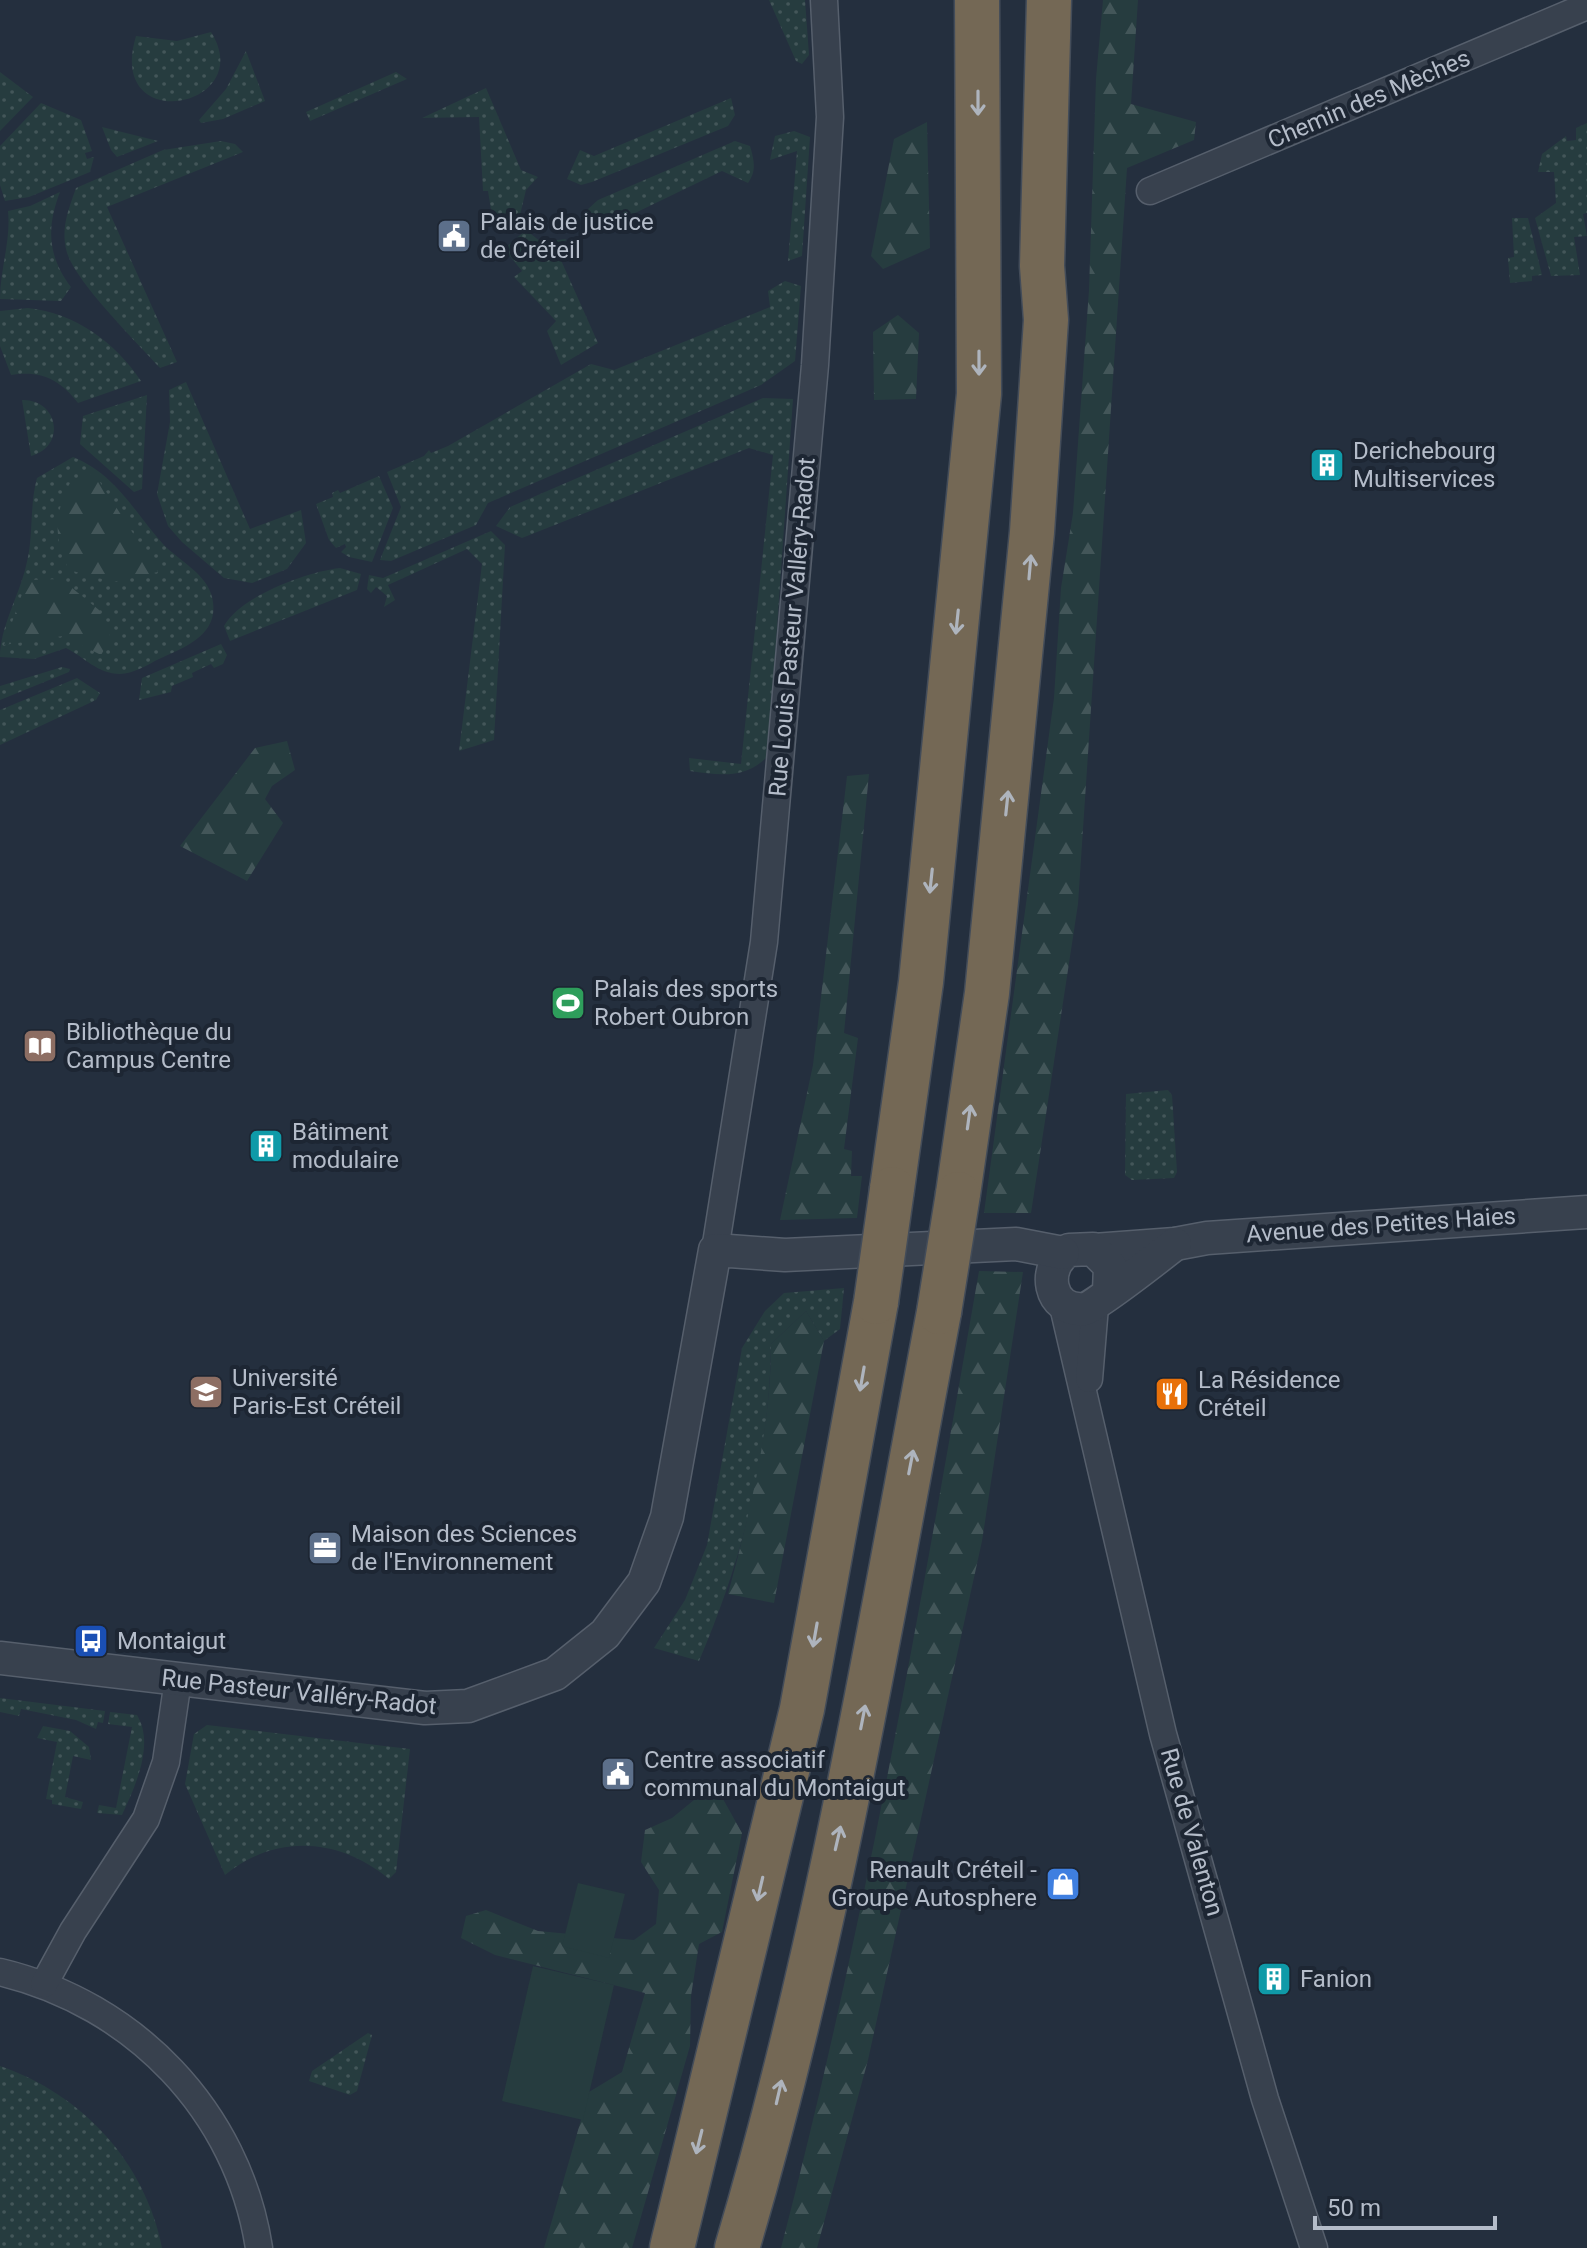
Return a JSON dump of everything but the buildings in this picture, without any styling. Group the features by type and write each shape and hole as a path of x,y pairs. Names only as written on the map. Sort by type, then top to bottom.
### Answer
{"highway":[{"path":"672,2248 802,1709 876,1302 921,982 979,394 977,0"},
{"path":"737,2248 764,2159 849,1794 939,1312 987,993 1018,700 1046,320 1042,266 1049,0"},
{"path":"1046,320 1054,306 1065,268 1076,0"}],"street":[{"name":"Rue Louis Pasteur Valléry-Radot","path":"715,1250 764,942 809,427 828,178 830,84 824,0"},
{"name":"Chemin des Mèches","path":"1150,191 1587,6"},
{"name":"Avenue des Petites Haies","path":"715,1250 785,1255 1016,1244 1079,1251 1175,1244 1207,1238 1587,1212"},
{"name":"Avenue des Petites Haies","path":"1102,1298 1175,1244"},
{"name":"Avenue des Petites Haies","path":"993,1246 1034,1267 1056,1293"},
{"name":"Rue Pasteur Valléry-Radot","path":"0,1658 389,1705 468,1706 555,1674 605,1634 644,1582 658,1552 699,1351 715,1250"},
{"path":"1079,1251 1110,1266 1102,1298 1080,1309 1056,1293 1054,1263 1079,1251"},
{"name":"Rue de Valenton","path":"1056,1293 1163,1734 1205,1874 1265,2099 1314,2248"},
{"name":"Rue de Valenton","path":"1085,1404 1102,1298"},
{"path":"44,1984 73,1931 146,1819 166,1762 178,1680"},
{"path":"0,1972 44,1984 116,2022 161,2058 213,2120 237,2170 259,2248"}],"green space":[{"path":"769,0 805,0 809,55 802,64 796,61"},
{"path":"1103,0 1138,0 1131,104 1196,122 1194,140 1127,168 1078,904 1031,1213 984,1213 1054,698 1061,588 1073,513 1089,290 1096,79"},
{"path":"211,32 220,58 215,79 200,94 180,101 159,100 141,89 132,68 136,36 177,41"},
{"path":"246,51 265,101 223,119 201,123 199,120 226,89"},
{"path":"0,72 33,97 0,131"},
{"path":"396,72 407,79 310,121 306,112"},
{"path":"486,88 521,170 538,177 526,190 520,215 492,216 488,191 483,191 479,117 422,118"},
{"path":"731,98 735,115 728,126 592,182 581,185 567,179 580,150 594,156"},
{"path":"41,103 81,120 92,151 85,153 87,159 94,157 90,172 29,197 5,201 0,185 0,146"},
{"path":"927,122 930,248 883,269 871,256 894,139"},
{"path":"1587,123 1587,213 1583,214 1587,236 1574,237 1580,275 1551,276 1535,218 1556,203 1554,172 1538,172 1542,154 1566,136 1567,141 1576,140 1576,128"},
{"path":"102,127 158,141 117,157"},
{"path":"794,131 810,137 802,256 788,261 797,151 770,160 775,136"},
{"path":"221,141 235,144 243,152 107,207 177,362 160,368 92,293 71,262 65,241 68,210 76,188 163,150"},
{"path":"735,141 750,146 754,170 748,183 722,171 604,228 584,220 588,209 598,200"},
{"path":"60,192 51,230 52,242 58,265 71,287 61,301 0,299 8,211 30,206"},
{"path":"1512,218 1528,218 1542,275 1532,276 1532,281 1510,283 1508,258 1514,257"},
{"path":"526,230 541,242 566,239 560,258 598,343 561,365 547,331 556,321 514,277 522,271 504,249"},
{"path":"785,281 801,286 795,361 761,385 488,503 476,525 391,561 380,560 401,507 387,472 424,456 429,450 431,453 448,446 591,364 614,370 770,307 768,291"},
{"path":"28,308 62,316 92,332 119,354 141,381 78,403 49,378 31,374 11,375 0,346 0,311"},
{"path":"898,315 919,333 916,399 874,400 873,332"},
{"path":"186,382 250,529 301,510 306,543 287,569 252,583 224,578 168,526 157,494 170,422 169,390"},
{"path":"147,395 142,489 134,492 80,444 83,416"},
{"path":"763,398 793,399 768,756 750,769 731,774 690,771 689,758 741,764 773,455 749,448 522,538 496,526 510,507"},
{"path":"22,400 44,407 54,424 50,443 31,456"},
{"path":"73,457 102,474 124,495 163,544 204,581 212,597 211,621 199,637 130,672 105,671 66,648 34,659 0,657 6,623 28,555 37,478"},
{"path":"94,473 158,572 113,582 69,570 58,536 61,504 71,481"},
{"path":"379,476 393,508 372,562 349,557 341,552 345,544 336,548 329,540 316,504 333,497 332,493 338,490 340,493"},
{"path":"491,531 505,545 494,740 459,751 482,564 467,549 388,585 395,600 384,607 387,596 376,587 371,593 367,589 369,575 383,578"},
{"path":"340,568 361,574 357,590 230,641 224,626 245,605 293,580"},
{"path":"61,579 99,610 111,638 101,655 63,636 4,645 27,580"},
{"path":"221,644 227,655 223,664 214,668 211,664 192,673 193,677 172,686 171,692 139,700 142,678"},
{"path":"62,667 70,669 69,672 0,700 0,686"},
{"path":"77,678 100,693 96,700 0,745 0,710"},
{"path":"287,741 295,770 272,786 265,799 283,823 247,881 180,846 255,748"},
{"path":"869,774 844,1033 858,1038 844,1149 852,1151 851,1176 862,1176 857,1218 780,1220 813,1065 847,776"},
{"path":"1168,1090 1172,1095 1177,1172 1174,1178 1132,1180 1125,1175 1126,1094"},
{"path":"979,1271 1023,1272 982,1541 868,2060 817,2248 781,2248 866,1884"},
{"path":"844,1288 840,1329 824,1341 806,1311 771,1344 765,1425 751,1506 728,1585 699,1661 654,1648 685,1600 707,1545 742,1348 765,1311 784,1293"},
{"path":"806,1311 824,1341 774,1603 728,1594 763,1439 771,1344"},
{"path":"0,1698 105,1711 103,1723 98,1722 96,1729 76,1720 21,1709 19,1716 0,1712"},
{"path":"110,1712 137,1715 144,1739 141,1765 122,1815 97,1813 99,1805 116,1808 132,1727 108,1724"},
{"path":"207,1725 410,1749 396,1872 389,1879 350,1855 308,1846 265,1852 225,1875 185,1784 194,1734"},
{"path":"43,1726 70,1731 89,1747 91,1760 73,1756 65,1797 83,1802 81,1809 52,1804 52,1800 46,1799 57,1742 37,1738"},
{"path":"723,1799 742,1833 722,1932 699,1944 691,1996 690,2046 632,2248 544,2248 589,2092 622,2072 645,1993 495,1955 461,1938 466,1916 486,1910 538,1931 634,1940 656,1924 659,1890 641,1862 645,1830 672,1818 694,1800"},
{"path":"578,1883 625,1894 609,1958 562,1946"},
{"path":"533,1966 614,1985 583,2120 502,2101"},
{"path":"368,2033 372,2035 357,2091 350,2095 309,2081 312,2071"},
{"path":"0,2066 58,2094 105,2135 141,2187 154,2217 162,2248 0,2248"}],"place":[{"name":"Palais de justice de Créteil","path":"454,236"},
{"name":"Derichebourg Multiservices","path":"1327,465"},
{"name":"Palais des sports Robert Oubron","path":"568,1003"},
{"name":"Bibliothèque du Campus Centre","path":"40,1046"},
{"name":"Bâtiment modulaire","path":"266,1146"},
{"name":"Université Paris-Est Créteil","path":"206,1392"},
{"name":"La Résidence Créteil","path":"1172,1394"},
{"name":"Maison des Sciences de l'Environnement","path":"325,1548"},
{"name":"Montaigut","path":"91,1641"},
{"name":"Centre associatif communal du Montaigut","path":"618,1774"},
{"name":"Renault Créteil - Groupe Autosphere","path":"1063,1884"},
{"name":"Fanion","path":"1274,1979"}]}
